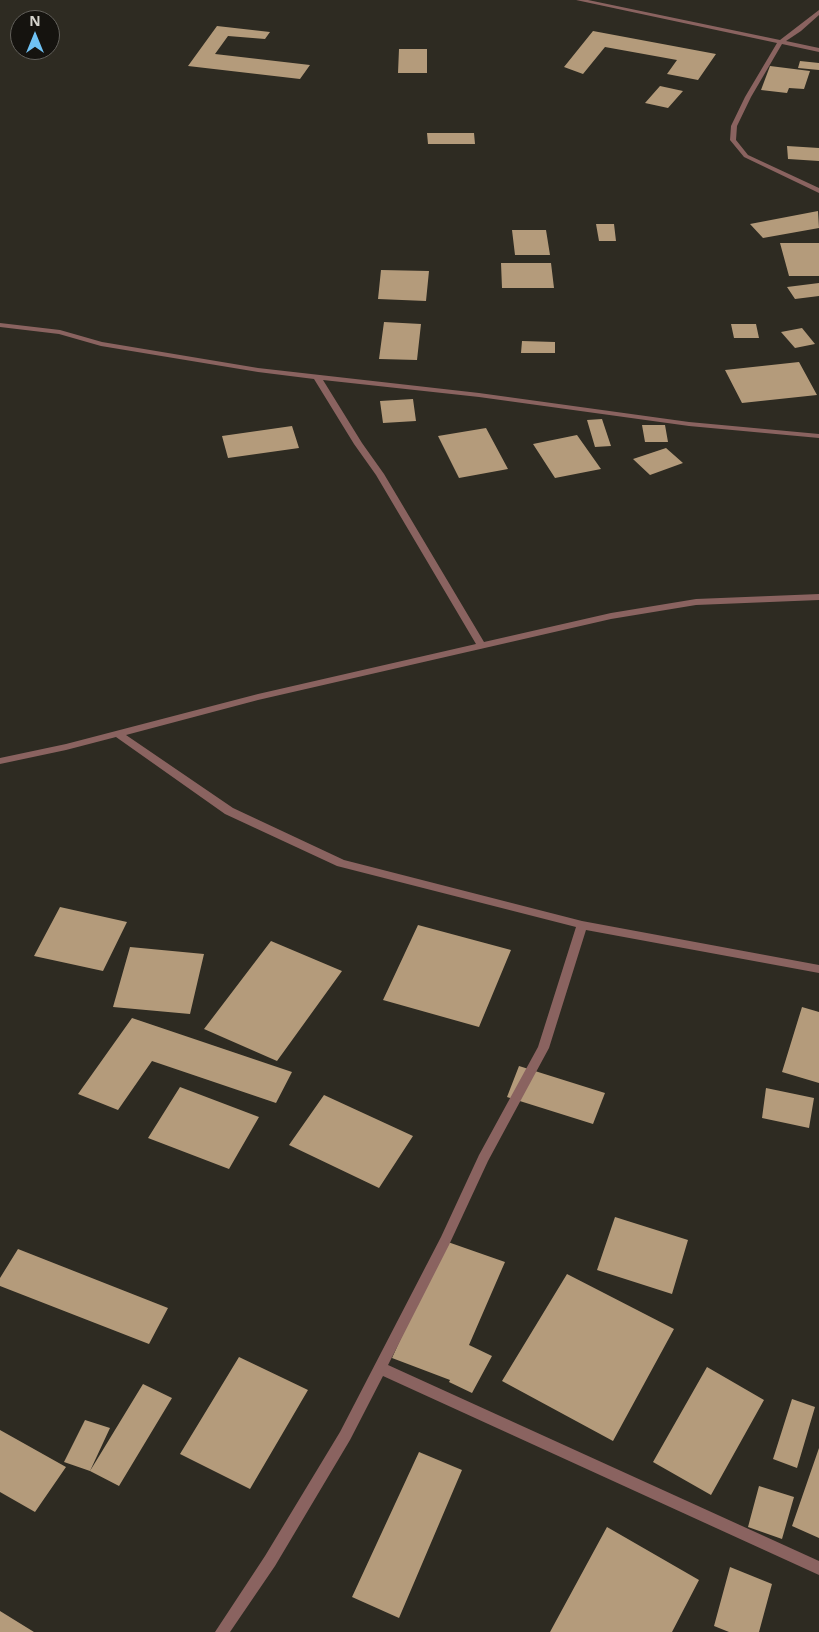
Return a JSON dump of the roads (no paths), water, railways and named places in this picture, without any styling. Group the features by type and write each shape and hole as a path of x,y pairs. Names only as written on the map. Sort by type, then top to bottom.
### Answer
{"street":[{"path":"579,0 819,50"},
{"path":"819,12 800,30 780,43 748,97 734,126 733,140 746,156 819,191"},
{"path":"0,325 60,332 101,344 206,362 317,377 479,395 689,424 819,436"},
{"path":"317,377 358,444 380,474 481,644"},
{"path":"0,761 481,644 611,616 696,602 819,597"},
{"path":"117,733 229,811 341,863 582,925 819,969"},
{"path":"222,1632 270,1561 345,1436 445,1241 483,1159 544,1048 582,925"},
{"path":"380,1368 819,1568"}]}
